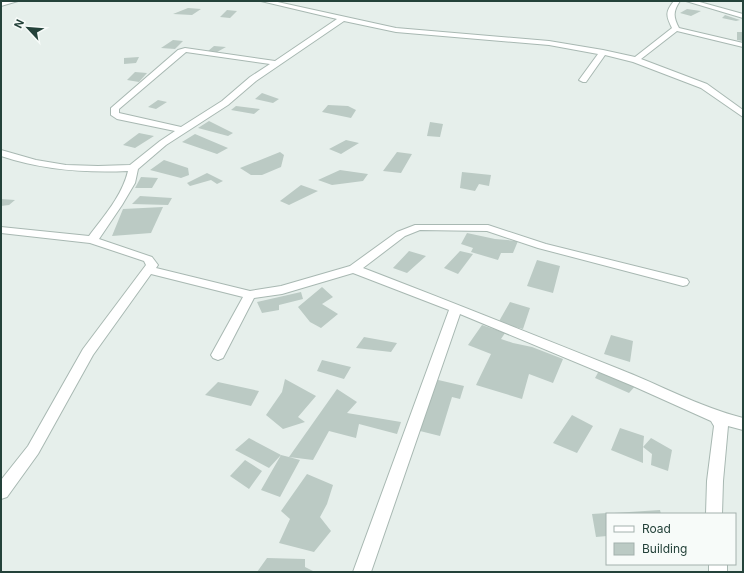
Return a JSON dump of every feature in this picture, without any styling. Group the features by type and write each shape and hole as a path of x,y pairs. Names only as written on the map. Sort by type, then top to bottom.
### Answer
{"street":[{"path":"1,4 15,1"},
{"path":"264,1 282,3 342,19 396,30 549,43 603,52 636,60 704,86 743,114"},
{"path":"677,1 671,9 671,19 676,28 743,45"},
{"path":"689,1 743,16"},
{"path":"1,153 33,163 60,168 98,170 133,168 163,143 225,103 253,79 342,19"},
{"path":"636,60 676,28"},
{"path":"182,130 120,117 115,115 115,108 176,56 186,50 276,63"},
{"path":"583,80 603,52"},
{"path":"92,240 117,205 130,183 133,168"},
{"path":"150,270 250,295 282,290 354,270 401,234 419,227 488,228 542,246 683,282"},
{"path":"1,230 92,240 148,259 152,265 150,270 115,314 88,352 33,450 3,485"},
{"path":"354,270 456,308 638,382 717,417 743,424"},
{"path":"218,355 250,295"},
{"path":"362,572 456,308"},
{"path":"714,513 715,481 721,426 717,417"}],"building":[{"path":"188,8 201,9 192,15 173,14"},
{"path":"687,9 701,11 691,16 680,13"},
{"path":"227,10 237,11 230,18 220,17"},
{"path":"725,15 740,20 736,21 722,18"},
{"path":"737,32 743,32 743,41 737,40"},
{"path":"173,40 183,41 175,49 161,48"},
{"path":"214,46 226,47 217,52 208,51"},
{"path":"139,57 136,63 124,64 124,58"},
{"path":"135,72 147,73 139,82 127,80"},
{"path":"262,93 279,99 273,103 255,99"},
{"path":"158,100 167,102 156,109 148,107"},
{"path":"328,105 348,106 356,110 351,118 322,112"},
{"path":"236,106 260,109 254,114 231,110"},
{"path":"209,121 233,133 228,136 198,128"},
{"path":"430,122 443,124 440,137 427,136"},
{"path":"139,133 154,136 135,148 123,145"},
{"path":"195,134 228,148 217,154 182,142"},
{"path":"346,140 359,143 341,154 329,149"},
{"path":"280,152 284,155 281,167 262,175 251,175 240,168"},
{"path":"397,152 412,154 401,173 383,171"},
{"path":"164,160 188,168 189,175 181,178 150,170"},
{"path":"340,170 368,174 363,181 332,185 318,180"},
{"path":"462,172 491,175 489,186 479,184 475,191 460,188"},
{"path":"207,173 223,181 217,184 211,180 190,186 187,183"},
{"path":"141,177 158,178 152,188 135,188"},
{"path":"301,185 318,191 289,205 280,201"},
{"path":"140,196 172,198 168,205 132,204"},
{"path":"1,199 15,200 9,205 1,206"},
{"path":"163,207 151,233 112,236 123,209"},
{"path":"467,233 495,239 518,241 513,253 501,253 498,260 471,252 473,248 461,244"},
{"path":"409,251 426,256 407,273 393,268"},
{"path":"460,251 473,254 458,274 444,268"},
{"path":"537,260 560,266 553,293 527,286"},
{"path":"322,287 333,297 322,304 338,314 321,328 310,322 298,307"},
{"path":"301,292 303,299 279,305 279,310 262,313 257,302"},
{"path":"510,302 530,308 523,329 498,323"},
{"path":"482,325 505,333 501,339 532,347 563,359 553,383 529,374 522,399 476,385 491,354 468,345"},
{"path":"611,335 633,341 630,362 604,354"},
{"path":"364,337 397,343 391,352 356,348"},
{"path":"322,360 351,367 344,379 317,371"},
{"path":"600,369 637,384 629,393 595,378"},
{"path":"285,379 316,396 298,417 305,422 283,429 266,415 282,392"},
{"path":"434,379 464,386 460,399 452,397 440,436 416,430"},
{"path":"218,382 259,391 251,406 205,395"},
{"path":"337,389 357,402 347,413 401,422 397,434 359,424 356,438 329,431 313,460 289,457"},
{"path":"572,415 593,426 577,453 553,443"},
{"path":"620,428 644,436 643,463 611,450"},
{"path":"249,438 281,455 269,468 235,450"},
{"path":"651,438 672,450 668,471 651,465 652,454 643,447"},
{"path":"281,455 300,460 280,497 261,490"},
{"path":"245,460 262,471 249,489 230,476"},
{"path":"307,474 333,485 327,504 320,517 331,531 314,552 279,543 290,519 281,511"},
{"path":"660,510 661,513 614,513"},
{"path":"606,513 606,536 596,537 592,514"},
{"path":"267,558 305,559 305,567 315,572 257,572"}]}
